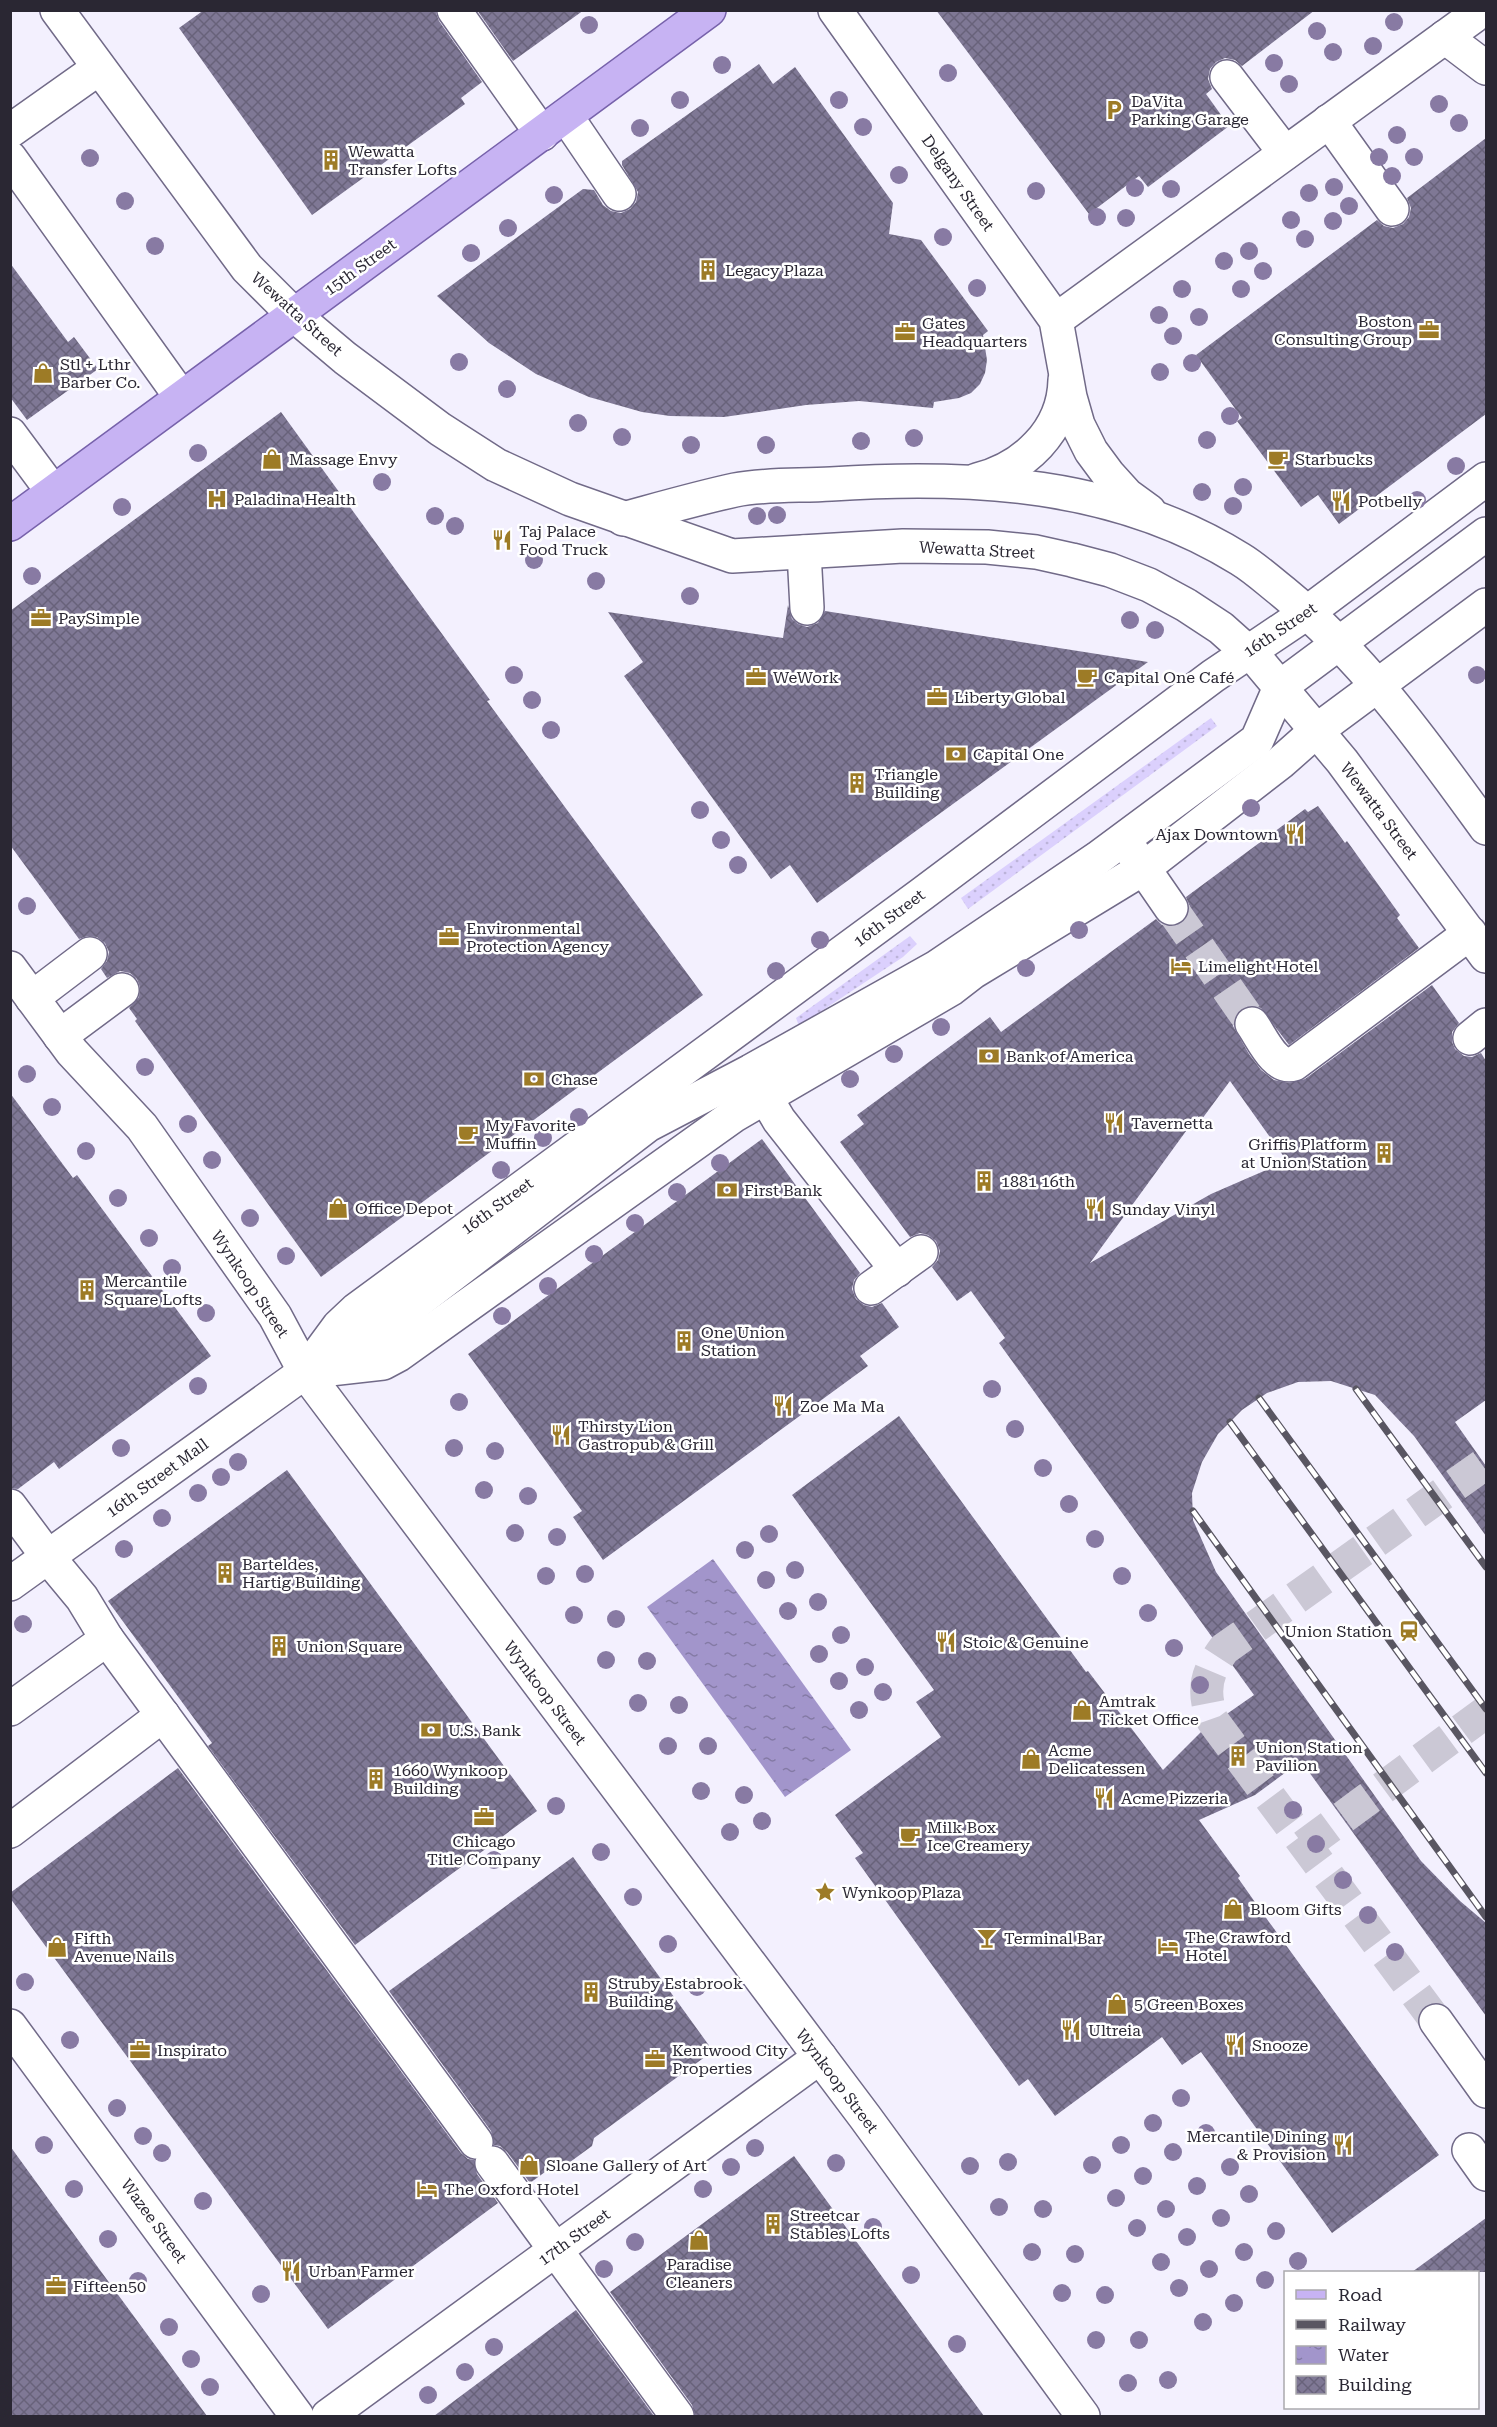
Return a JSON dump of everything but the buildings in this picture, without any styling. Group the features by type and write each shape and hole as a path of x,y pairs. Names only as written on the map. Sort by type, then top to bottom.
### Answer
{"main road":[{"name":"15th Street","path":"10,524 709,10"}],"street":[{"path":"454,10 554,125 619,194"},
{"name":"Delgany Street","path":"835,10 1056,321 1070,398 1078,425 1091,451 1128,495 1174,526"},
{"name":"Wewatta Street","path":"71,15 99,68 247,268 294,315 345,358 440,429 496,465 570,499 732,556 903,546 987,547 1045,554 1110,570 1149,585 1186,605 1221,628 1248,652 1280,687 1342,761 1478,945"},
{"path":"1056,321 1474,16"},
{"path":"1445,37 1486,68"},
{"path":"10,131 99,68"},
{"path":"1227,77 1285,153"},
{"path":"1329,121 1392,209"},
{"path":"10,158 182,397"},
{"name":"Delgany Street","path":"970,482 995,475 1016,465 1034,450 1049,431 1060,410 1065,387 1065,363"},
{"path":"10,434 53,492"},
{"path":"623,519 737,489 904,479 970,482 1054,490 1118,506 1174,526 1194,534 1241,560 1308,612 1339,642 1404,715 1486,828"},
{"name":"16th Street","path":"305,1372 339,1326 356,1310 1486,479"},
{"name":"16th Street","path":"305,1372 382,1363 398,1355 733,1116 758,1084 1098,858 1257,740 1280,687 1486,534"},
{"path":"804,552 807,608"},
{"name":"16th Street","path":"305,1372 375,1334 648,1125 758,1084 951,989 974,972 1144,868 1281,762 1316,731 1486,605"},
{"path":"1123,839 1171,908"},
{"path":"1252,1024 1278,1062 1286,1066 1294,1064 1478,945"},
{"path":"32,998 90,954"},
{"name":"Wynkoop Street","path":"10,968 66,1044 142,1127 275,1316 305,1372 820,2057 1083,2416"},
{"path":"66,1044 128,998"},
{"path":"758,1084 779,1120 909,1261 871,1288"},
{"name":"16th Street Mall","path":"10,1584 305,1372"},
{"path":"10,1506 82,1598 107,1639 677,2416"},
{"path":"10,1709 107,1639"},
{"path":"10,1831 163,1715"},
{"path":"1436,2021 1486,2091"},
{"name":"Wazee Street","path":"10,2026 297,2416"},
{"name":"17th Street","path":"328,2416 820,2057"}],"shaded area":[{"path":"1211,718 1217,726 968,909 961,898"},
{"path":"910,936 917,944 903,957 799,1026 796,1018"}],"water":[{"path":"713,1559 851,1750 785,1797 647,1607"}],"tunnel":[{"path":"1171,908 1252,1024"},
{"path":"1436,2021 1213,1721 1207,1700 1207,1683 1224,1649 1486,1463"},
{"path":"1304,1846 1486,1712"}],"railway":[{"path":"1356,1389 1486,1567"},
{"path":"1259,1398 1486,1709"},
{"path":"1230,1422 1486,1773"},
{"path":"1193,1511 1486,1917"}],"place":[{"name":"DaVita Parking Garage","path":"1114,110"},
{"name":"Wewatta Transfer Lofts","path":"331,160"},
{"name":"Legacy Plaza","path":"708,270"},
{"name":"Boston Consulting Group","path":"1429,330"},
{"name":"Gates Headquarters","path":"905,332"},
{"name":"Stl + Lthr Barber Co.","path":"43,373"},
{"name":"Massage Envy","path":"272,459"},
{"name":"Starbucks","path":"1278,459"},
{"name":"Paladina Health","path":"217,499"},
{"name":"Potbelly","path":"1341,501"},
{"name":"Taj Palace Food Truck","path":"502,540"},
{"name":"PaySimple","path":"41,618"},
{"name":"WeWork","path":"756,677"},
{"name":"Capital One Café","path":"1087,677"},
{"name":"Liberty Global","path":"937,697"},
{"name":"Capital One","path":"956,754"},
{"name":"Triangle Building","path":"857,783"},
{"name":"Ajax Downtown","path":"1295,834"},
{"name":"Environmental Protection Agency","path":"449,937"},
{"name":"Limelight Hotel","path":"1181,966"},
{"name":"Bank of America","path":"989,1056"},
{"name":"Chase","path":"534,1079"},
{"name":"Tavernetta","path":"1114,1123"},
{"name":"My Favorite Muffin","path":"468,1134"},
{"name":"Griffis Platform at Union Station","path":"1384,1153"},
{"name":"1881 16th","path":"984,1181"},
{"name":"First Bank","path":"727,1190"},
{"name":"Office Depot","path":"338,1208"},
{"name":"Sunday Vinyl","path":"1095,1209"},
{"name":"Mercantile Square Lofts","path":"87,1290"},
{"name":"One Union Station","path":"684,1341"},
{"name":"Zoe Ma Ma","path":"783,1406"},
{"name":"Thirsty Lion Gastropub & Grill","path":"561,1435"},
{"name":"Barteldes, Hartig Building","path":"225,1573"},
{"name":"Union Station","path":"1409,1631"},
{"name":"Stoic & Genuine","path":"946,1642"},
{"name":"Union Square","path":"279,1646"},
{"name":"Amtrak Ticket Office","path":"1082,1710"},
{"name":"U.S. Bank","path":"431,1730"},
{"name":"Union Station Pavilion","path":"1238,1756"},
{"name":"Acme Delicatessen","path":"1031,1759"},
{"name":"1660 Wynkoop Building","path":"376,1779"},
{"name":"Acme Pizzeria","path":"1104,1798"},
{"name":"Chicago Title Company","path":"484,1817"},
{"name":"Milk Box Ice Creamery","path":"910,1836"},
{"name":"Wynkoop Plaza","path":"825,1892"},
{"name":"Bloom Gifts","path":"1233,1909"},
{"name":"Terminal Bar","path":"987,1938"},
{"name":"The Crawford Hotel","path":"1168,1946"},
{"name":"Fifth Avenue Nails","path":"57,1947"},
{"name":"Struby Estabrook Building","path":"591,1992"},
{"name":"5 Green Boxes","path":"1117,2004"},
{"name":"Ultreia","path":"1071,2030"},
{"name":"Snooze","path":"1235,2045"},
{"name":"Inspirato","path":"140,2050"},
{"name":"Kentwood City Properties","path":"655,2059"},
{"name":"Mercantile Dining & Provision","path":"1343,2145"},
{"name":"Sloane Gallery of Art","path":"529,2165"},
{"name":"The Oxford Hotel","path":"427,2189"},
{"name":"Streetcar Stables Lofts","path":"773,2224"},
{"name":"Paradise Cleaners","path":"699,2240"},
{"name":"Urban Farmer","path":"291,2271"},
{"name":"Fifteen50","path":"56,2286"}]}
